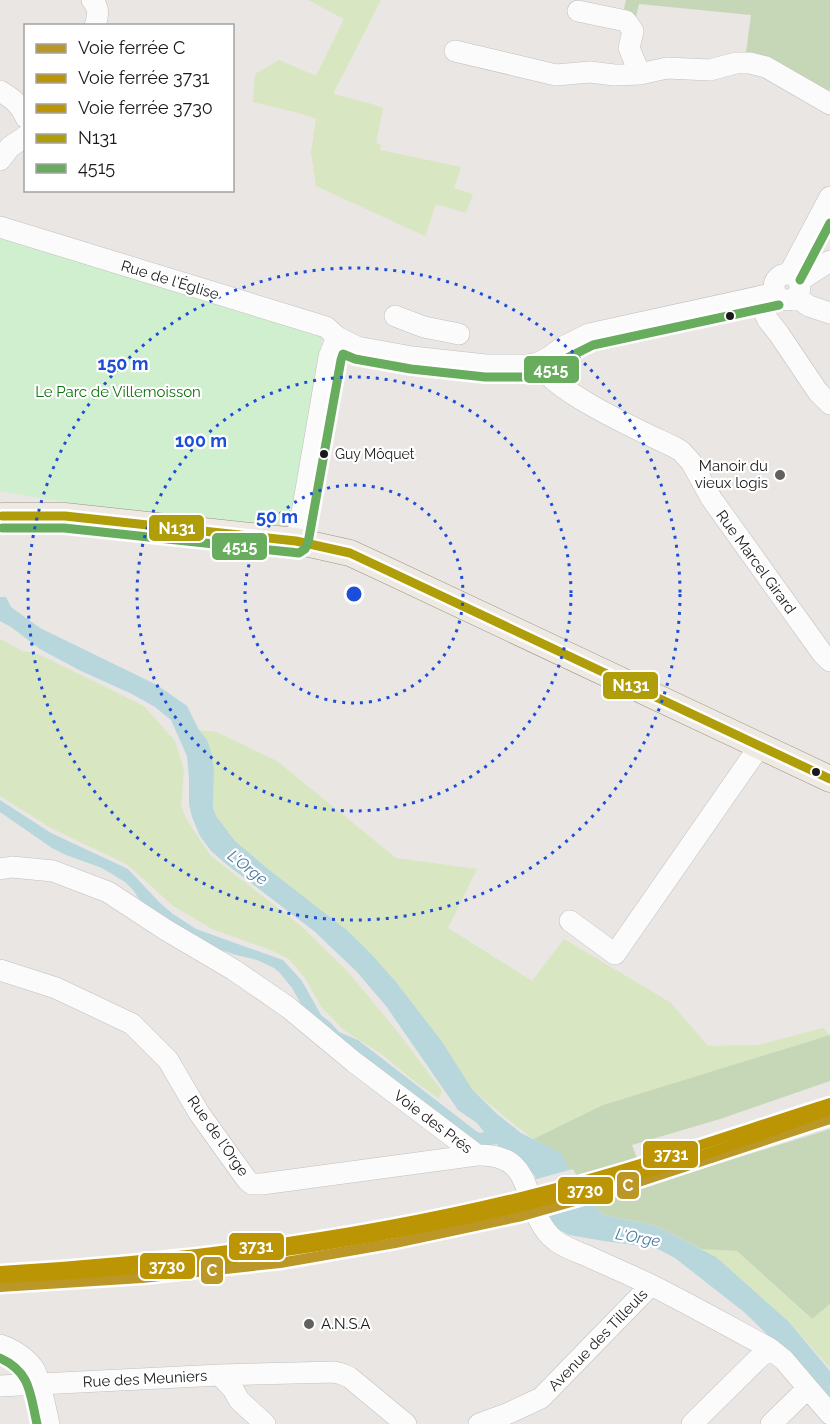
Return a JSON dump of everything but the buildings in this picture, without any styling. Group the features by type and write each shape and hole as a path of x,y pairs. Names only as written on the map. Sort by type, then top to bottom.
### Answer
{"main road":[{"path":"1,522 65,516 296,541 350,554 830,779"}],"street":[{"path":"92,0 96,3 98,14 95,24"},
{"path":"578,11 626,21 633,31 629,48 640,74"},
{"path":"455,51 556,75 590,72 614,75 640,74 667,68 710,70 736,63 750,63 766,67 830,104"},
{"path":"0,91 13,99 24,114"},
{"path":"0,160 10,147 24,137"},
{"path":"783,290 830,197"},
{"name":"Rue de l'Église","path":"0,227 326,327 337,337 357,347 419,358 486,365 538,363"},
{"path":"830,261 783,290 762,308 818,392 830,404"},
{"path":"538,363 589,334 783,290 809,306 830,313"},
{"path":"395,316 424,327 459,334"},
{"path":"419,358 424,327"},
{"path":"296,541 329,357 337,337"},
{"name":"Rue Marcel Girard","path":"538,363 550,378 575,395 676,448 686,456 711,498 830,661"},
{"path":"570,921 615,954 759,747"},
{"name":"Voie des Prés","path":"0,868 53,871 108,892 234,970 290,1008 354,1062 477,1155 499,1156 514,1165 523,1178 538,1221 558,1243 651,1285 768,1348 784,1360 830,1414"},
{"name":"Rue de l'Orge","path":"0,970 56,988 132,1024 168,1060 199,1113 252,1184 477,1155"},
{"name":"Avenue des Tilleuls","path":"479,1424 541,1398 651,1285"},
{"path":"0,1345 23,1358 34,1370 49,1424"},
{"path":"692,1424 768,1348"},
{"path":"220,1375 334,1372 342,1374 357,1383 406,1424"},
{"name":"Rue des Meuniers","path":"0,1386 220,1375 233,1389 239,1400 266,1424"},
{"path":"771,1424 808,1388"}],"green space":[{"path":"308,0 381,0 333,94 383,108 376,143 381,145 380,150 461,167 454,188 473,194 466,213 436,204 425,236 316,186 311,152 316,119 253,102 255,74 279,60 316,76 344,19"},
{"path":"626,0 830,0 830,89 826,94 745,60 751,15 639,4 635,21 622,18"},
{"name":"Le Parc de Villemoisson","path":"0,235 323,334 292,522 279,531 69,503 0,491"},
{"path":"0,639 22,651 38,654 144,706 175,741 184,770 181,806 188,822 211,856 301,926 349,973 442,1091 439,1099 383,1055 345,1031 322,1008 305,978 289,959 271,950 212,929 172,905 128,865 51,828 0,796"},
{"path":"199,730 216,732 277,761 396,858 477,869 448,928 532,981 564,939 671,1003 708,1046 758,1045 823,1028 830,1035 603,1105 533,1139 472,1089 443,1043 396,982 348,931 235,841 216,816 213,808 214,770"},
{"path":"830,1035 830,1081 720,1119 632,1145 647,1186 830,1129 830,1304 812,1319 737,1251 701,1249 656,1226 604,1215 586,1199 561,1154 533,1139 603,1105"},
{"path":"701,1249 737,1251 811,1319 830,1304 830,1368 789,1322 716,1257"}],"water":[{"name":"L'Orge","path":"0,597 6,597 11,607 40,628 157,685 187,706 199,730 207,740 211,752 214,770 213,808 216,816 235,841 348,931 372,955 443,1043 472,1089 497,1114 521,1133 561,1153 586,1199 604,1215 656,1226 716,1257 789,1322 830,1371 830,1402 789,1355 744,1312 675,1258 656,1248 569,1235 549,1224 535,1176 531,1171 499,1149 497,1144 482,1145 468,1141 304,1009 292,988 274,968 257,960 212,947 145,908 125,882 102,868 52,848 0,812 0,800 51,833 128,869 160,903 196,929 283,960 302,981 321,1015 339,1032 358,1040 476,1131 484,1132 477,1123 458,1110 386,1006 357,972 314,931 211,851 200,836 192,817 189,804 187,756 171,720 155,707 132,694 40,649 0,621"}],"pier":[{"path":"573,1169 588,1197 594,1202 543,1215 533,1180"}],"rail line":[{"name":"3731","path":"0,1271 195,1254 389,1225 557,1188 830,1103"},
{"name":"3730","path":"0,1278 141,1269 234,1258 327,1245 428,1227 624,1180 713,1152 830,1110"},
{"name":"C","path":"0,1287 142,1278 280,1263 395,1243 522,1216 617,1189 830,1119"}],"transit line":[{"name":"4515","path":"800,280 830,223"},
{"name":"4515","path":"2,528 64,528 299,553 308,543 343,354 355,359 411,369 485,377 528,377 543,374 593,345 779,305"},
{"name":"N131","path":"2,516 65,516 296,541 350,553 830,779"},
{"name":"4515","path":"0,1358 18,1370 28,1385 37,1424"}],"place":[{"name":"Guy Môquet","path":"324,454"},
{"name":"Manoir du vieux logis","path":"780,475"},
{"name":"A.N.S.A","path":"309,1324"}]}
